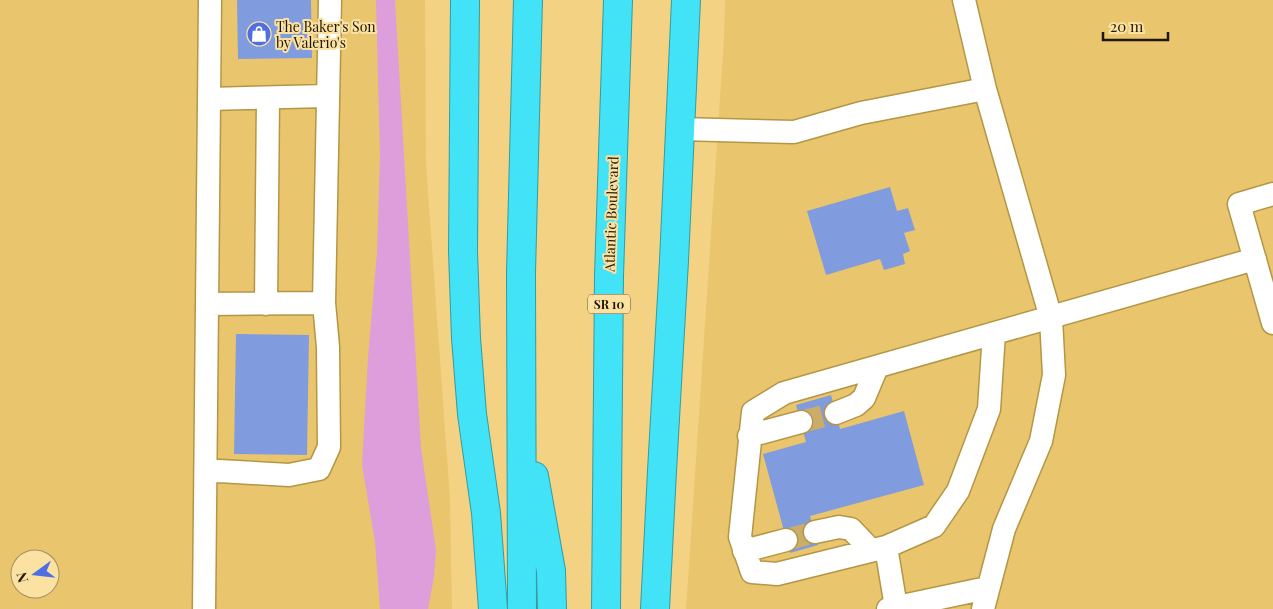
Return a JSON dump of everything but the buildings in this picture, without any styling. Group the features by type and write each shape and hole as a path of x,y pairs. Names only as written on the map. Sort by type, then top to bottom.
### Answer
{"highway":[{"path":"464,0 463,250 466,338 472,414 486,513 493,609"},
{"path":"522,609 521,273 528,0"},
{"name":"Atlantic Boulevard","path":"606,609 609,276 618,0"},
{"path":"656,597 686,0"},
{"path":"522,403 551,571 552,609"}],"street":[{"path":"204,609 210,0"},
{"path":"206,472 289,475 319,469 329,447 328,347 324,303 326,96 330,0"},
{"path":"815,532 839,527 851,529 878,548 894,608 985,598 1004,529 1041,441 1054,375 1051,318 985,88 964,0"},
{"path":"680,129 794,132 860,113 985,88"},
{"path":"209,99 326,96"},
{"path":"266,304 268,98"},
{"path":"1273,194 1239,204 1273,323"},
{"path":"994,333 989,409 958,491 934,526 878,548 778,574 752,572 740,538 753,412 784,393 994,333 1051,318 1255,259"},
{"path":"207,304 324,303"},
{"path":"836,412 856,405 864,398 877,367"},
{"path":"750,436 801,422"},
{"path":"744,551 786,540"},
{"path":"656,597 671,609"}],"shaded area":[{"path":"0,0 425,0 426,163 450,499 452,609 0,609"},
{"path":"376,0 395,0 421,448 436,550 434,577 428,609 380,609 375,542 362,465 368,358 377,252 380,156"},
{"path":"725,0 1273,0 1273,609 686,609"}],"tunnel":[{"path":"801,422 836,413"},
{"path":"786,540 815,532"}],"place":[{"name":"The Baker's Son by Valerio's","path":"259,34"}]}
